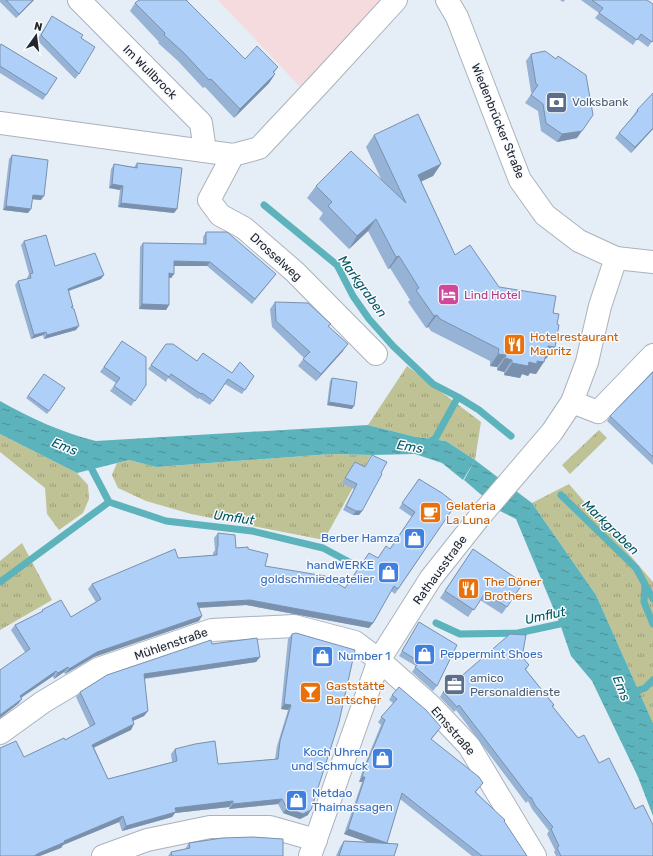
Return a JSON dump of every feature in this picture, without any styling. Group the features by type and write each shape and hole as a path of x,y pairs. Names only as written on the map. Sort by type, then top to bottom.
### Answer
{"street":[{"name":"Im Wullbrock","path":"79,0 201,123 204,151"},
{"path":"0,123 233,155 258,148 396,0"},
{"name":"Wiedenbrücker Straße","path":"447,0 457,17 520,180 545,215 579,241 616,258 653,262"},
{"name":"Drosselweg","path":"233,155 209,200 220,215 244,228 295,272 376,354"},
{"name":"Rathausstraße","path":"313,848 379,660 431,578 481,515 552,432 572,402 587,362 600,306 616,258"},
{"path":"572,402 598,412 653,355"},
{"name":"Mühlenstraße","path":"0,733 43,702 98,669 212,630 294,626 355,642 379,660"},
{"name":"Emsstraße","path":"379,660 431,706 469,746 535,856"},
{"path":"103,856 147,840 210,827 270,827 313,848"}],"shaded area":[{"path":"218,0 381,0 303,90"}],"green space":[{"path":"407,366 481,422 475,460 446,441 416,437 368,425"},
{"path":"599,430 607,438 570,474 562,465"},
{"path":"0,434 77,473 88,485 89,499 83,513 59,530 47,514 45,488 0,452"},
{"path":"332,454 371,455 324,540 191,514 146,501 118,488 112,475 117,463 129,460 156,467"},
{"path":"569,484 653,582 653,723 596,595 532,503"},
{"path":"22,543 52,600 0,630 0,561"}],"water":[{"name":"Ems","path":"0,401 71,434 96,441 368,425 416,437 446,441 475,460 463,480 442,463 415,454 332,454 156,467 129,460 77,473 0,434"},
{"name":"Ems","path":"475,460 532,503 596,595 653,723 653,816 638,777 592,681 571,656 560,624 516,519 500,511 464,480"}],"building":[{"path":"6,0 33,0 19,14"},
{"path":"139,0 186,0 245,59 257,46 278,67 273,72 275,74 240,109 211,79 209,80 184,53 164,35 165,33 135,3"},
{"path":"592,0 647,0 653,4 652,42 641,34 637,40 599,13 603,8"},
{"path":"52,16 83,35 81,38 95,47 79,74 41,35"},
{"path":"1,44 57,78 46,95 0,66"},
{"path":"545,51 556,59 558,56 586,75 593,115 582,131 562,134 546,123 543,104 531,95 538,85 536,84 531,54"},
{"path":"653,93 653,128 635,147 619,133"},
{"path":"418,114 441,164 418,175 455,255 470,245 499,287 556,296 553,313 559,314 557,324 559,325 555,347 548,346 544,362 537,361 537,364 529,362 528,366 512,363 512,360 505,358 506,355 498,354 499,349 440,319 437,315 434,316 416,290 419,288 399,256 396,257 376,219 357,236 328,206 332,202 316,186 351,151 406,203 374,135"},
{"path":"12,155 48,160 44,196 33,195 31,209 6,206"},
{"path":"137,163 182,168 177,209 121,203 123,186 112,184 114,164 137,168"},
{"path":"206,232 227,232 276,274 255,299 210,262 174,261 174,274 169,273 169,305 142,304 143,243 206,244"},
{"path":"46,235 55,266 95,253 104,275 68,289 73,307 71,307 74,309 79,326 47,335 46,332 34,335 18,281 31,278 30,274 33,273 24,241"},
{"path":"275,302 308,303 331,324 328,326 348,344 321,374 303,359 310,352 276,321"},
{"path":"122,341 146,357 146,385 135,401 114,386 120,378 104,367"},
{"path":"166,344 173,344 197,361 203,353 232,373 240,362 254,376 245,390 228,379 213,401 171,374 169,377 151,365"},
{"path":"653,372 653,457 610,416"},
{"path":"44,374 65,388 49,411 28,396"},
{"path":"332,378 357,382 354,406 329,402"},
{"path":"372,455 387,462 362,511 356,511 346,506 357,484 345,478 355,462 365,467"},
{"path":"419,479 442,493 456,504 398,589 394,586 373,623 250,600 197,603 202,616 97,652 69,669 68,667 58,673 56,671 20,696 22,699 0,715 0,670 30,649 15,625 61,600 71,617 101,599 92,584 175,549 178,558 217,555 218,533 235,535 236,548 248,547 248,549 268,554 265,566 325,576 345,588 369,553 378,558 386,546 390,549 415,512 402,503"},
{"path":"473,549 523,583 507,607 485,593 474,610 445,591"},
{"path":"419,622 457,645 437,686 415,667 420,662 402,651"},
{"path":"296,633 355,650 339,722 311,810 303,814 287,808 282,799 233,804 233,801 175,808 176,812 126,826 123,816 64,841 65,842 34,856 0,856 0,748 16,741 24,757 64,738 65,740 95,724 80,692 107,675 211,640 212,644 257,638 260,657 144,674 148,711 132,718 134,724 92,745 108,779 177,761 175,749 215,741 218,764 278,759 280,741 291,705 284,704 292,634"},
{"path":"510,634 526,635 522,657 529,665 525,669 578,738 584,735 599,763 609,758 635,809 643,805 653,825 653,856 561,856 557,848 559,846 551,829 553,827 459,705 457,707 443,692"},
{"path":"399,687 426,710 441,727 431,739 479,777 483,783 475,792 505,820 504,821 527,856 482,856 402,793 387,843 348,829 365,777 362,777 366,765 385,720 381,717 397,699 392,695"},
{"path":"253,837 283,839 283,856 172,856 171,852 190,848 189,843 222,838"},
{"path":"344,841 398,844 394,856 339,856"}],"waterway":[{"name":"Markgraben","path":"264,205 337,265 353,296 369,319 393,346 433,384 458,397"},
{"name":"Markgraben","path":"427,443 435,439 458,397 479,410 511,436"},
{"name":"Umflut","path":"0,582 109,502 88,462"},
{"name":"Markgraben","path":"561,495 636,568 653,599"},
{"name":"Umflut","path":"109,502 166,521 252,531 323,548 353,564"},
{"path":"645,585 644,602 653,624"},
{"name":"Umflut","path":"436,623 460,634 518,633 569,622"},
{"name":"Ems","path":"631,693 645,688 653,680"}],"place":[{"name":"Volksbank","path":"557,102"},
{"name":"Lind Hotel","path":"449,295"},
{"name":"Hotelrestaurant Mauritz","path":"514,344"},
{"name":"Gelateria La Luna","path":"431,513"},
{"name":"Berber Hamza","path":"415,538"},
{"name":"handWERKE goldschmiedeatelier","path":"389,572"},
{"name":"The Döner Brothers","path":"469,589"},
{"name":"Peppermint Shoes","path":"425,654"},
{"name":"Number 1","path":"323,656"},
{"name":"amico Personaldienste","path":"455,685"},
{"name":"Gaststätte Bartscher","path":"310,693"},
{"name":"Koch Uhren und Schmuck","path":"383,759"},
{"name":"Netdao Thaimassagen","path":"297,800"}]}
